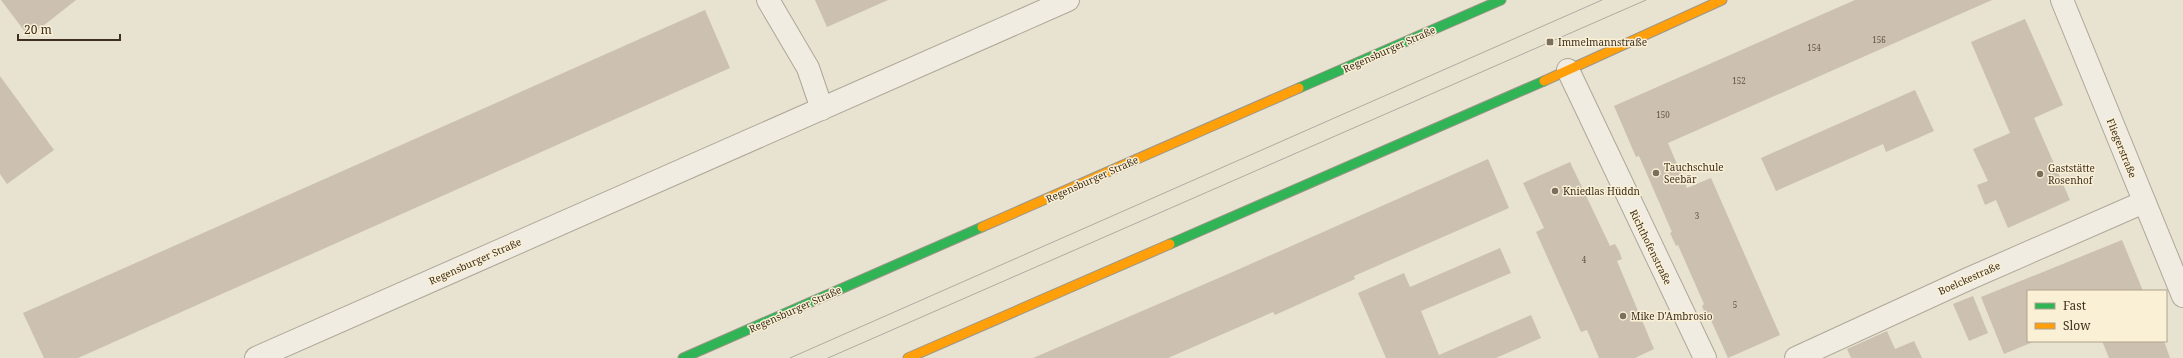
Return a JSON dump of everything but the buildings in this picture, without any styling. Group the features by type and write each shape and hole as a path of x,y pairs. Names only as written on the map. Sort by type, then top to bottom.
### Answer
{"main road":[{"name":"Regensburger Straße","path":"683,358 1501,0"},
{"path":"908,358 1568,70 1714,1"}],"street":[{"path":"768,0 808,68 822,109"},
{"name":"Regensburger Straße","path":"256,358 1068,0"},
{"name":"Fliegerstraße","path":"2062,0 2183,296"},
{"name":"Richthofenstraße","path":"1568,70 1705,358"},
{"name":"Boelckestraße","path":"1810,355 1968,279 2144,202"}],"tram line":[{"path":"790,358 1602,0"},
{"path":"828,358 1646,0"}],"traffic: fast":[{"path":"1299,88 1501,0"},
{"path":"1170,244 1544,81"},
{"path":"683,358 982,227"}],"traffic: slow":[{"path":"1544,81 1722,0"},
{"path":"982,227 1299,88"},
{"path":"908,358 1170,244"}],"place":[{"name":"Immelmannstraße","path":"1550,42"},
{"name":"Tauchschule Seebär","path":"1656,173"},
{"name":"Gaststätte Rosenhof","path":"2040,174"},
{"name":"Kniedlas Hüddn","path":"1555,191"},
{"name":"Mike D'Ambrosio","path":"1623,316"}]}
